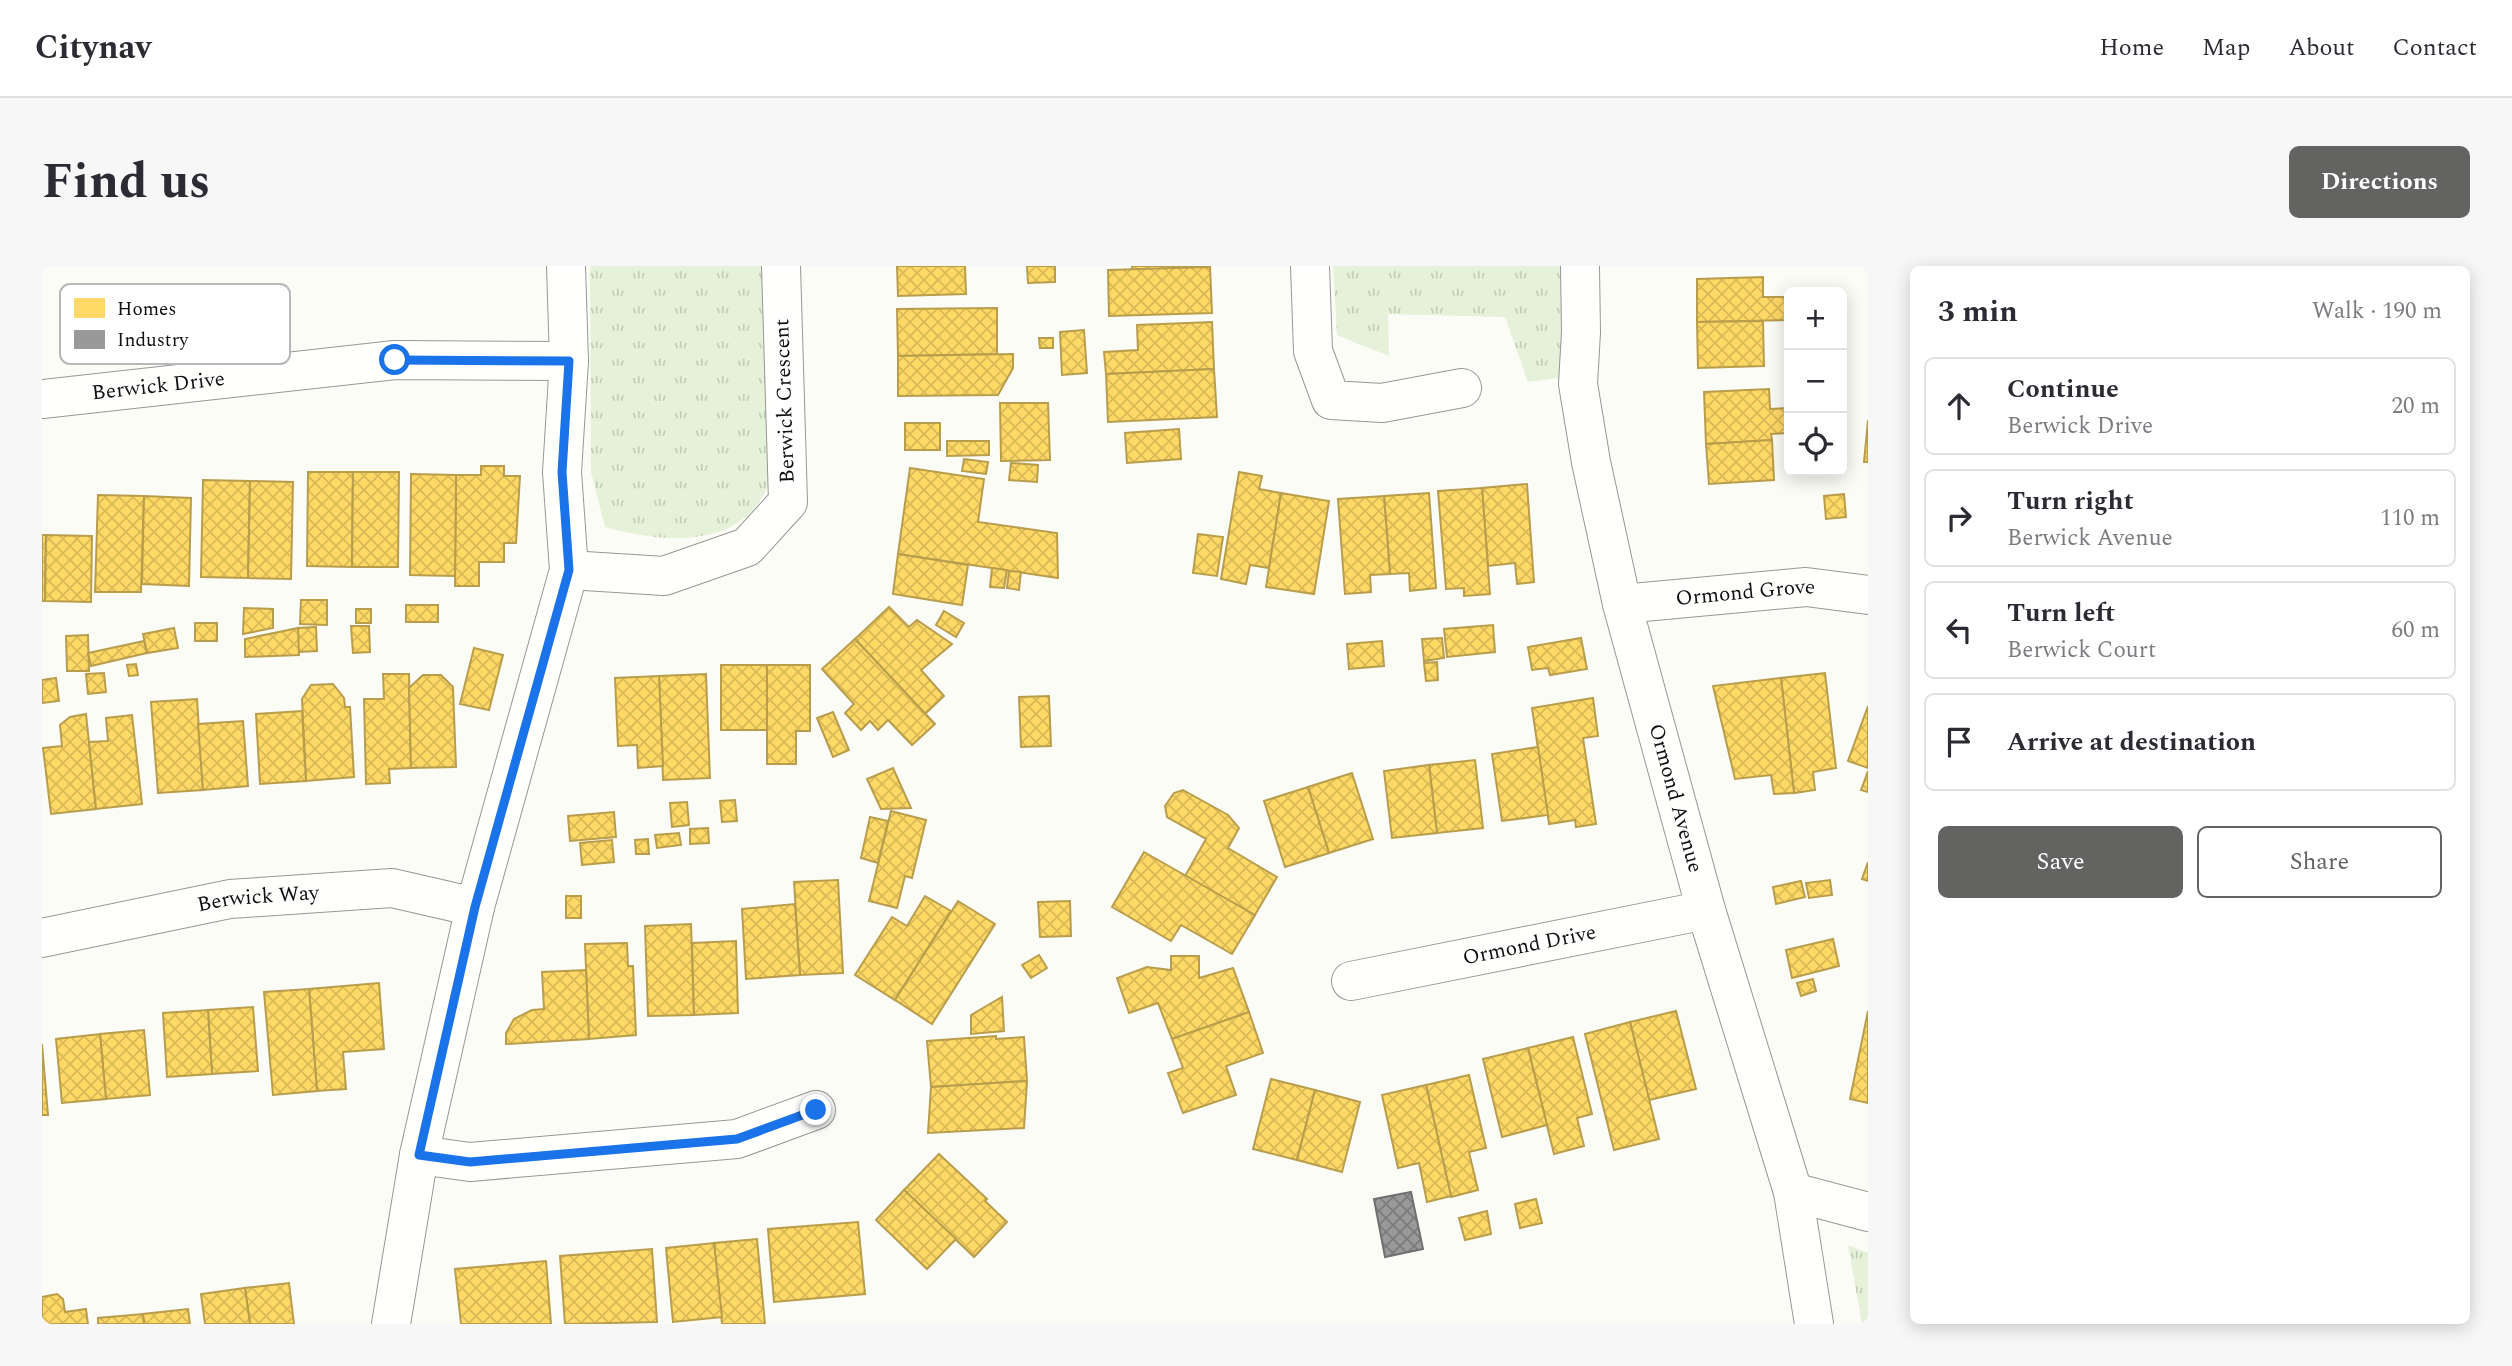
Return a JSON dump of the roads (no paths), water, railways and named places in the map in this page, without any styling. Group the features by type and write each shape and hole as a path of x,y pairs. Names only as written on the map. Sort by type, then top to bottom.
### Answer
{"street":[{"path":"391,1324 419,1155 475,907 569,570 562,472 569,361 566,266"},
{"name":"Berwick Crescent","path":"569,570 664,576 747,547 788,502 781,266"},
{"path":"1310,266 1313,351 1331,400 1382,403 1462,388"},
{"name":"Ormond Avenue","path":"1580,266 1581,332 1577,384 1622,604 1706,910 1793,1192 1814,1324"},
{"name":"Berwick Drive","path":"42,399 395,360 569,361"},
{"name":"Ormond Grove","path":"1622,604 1805,587 1868,595"},
{"name":"Berwick Way","path":"42,938 230,899 257,897 392,888 475,907"},
{"name":"Ormond Drive","path":"1352,981 1706,910"},
{"path":"419,1155 470,1162 737,1139 816,1110"},
{"path":"1793,1192 1868,1212"}]}
